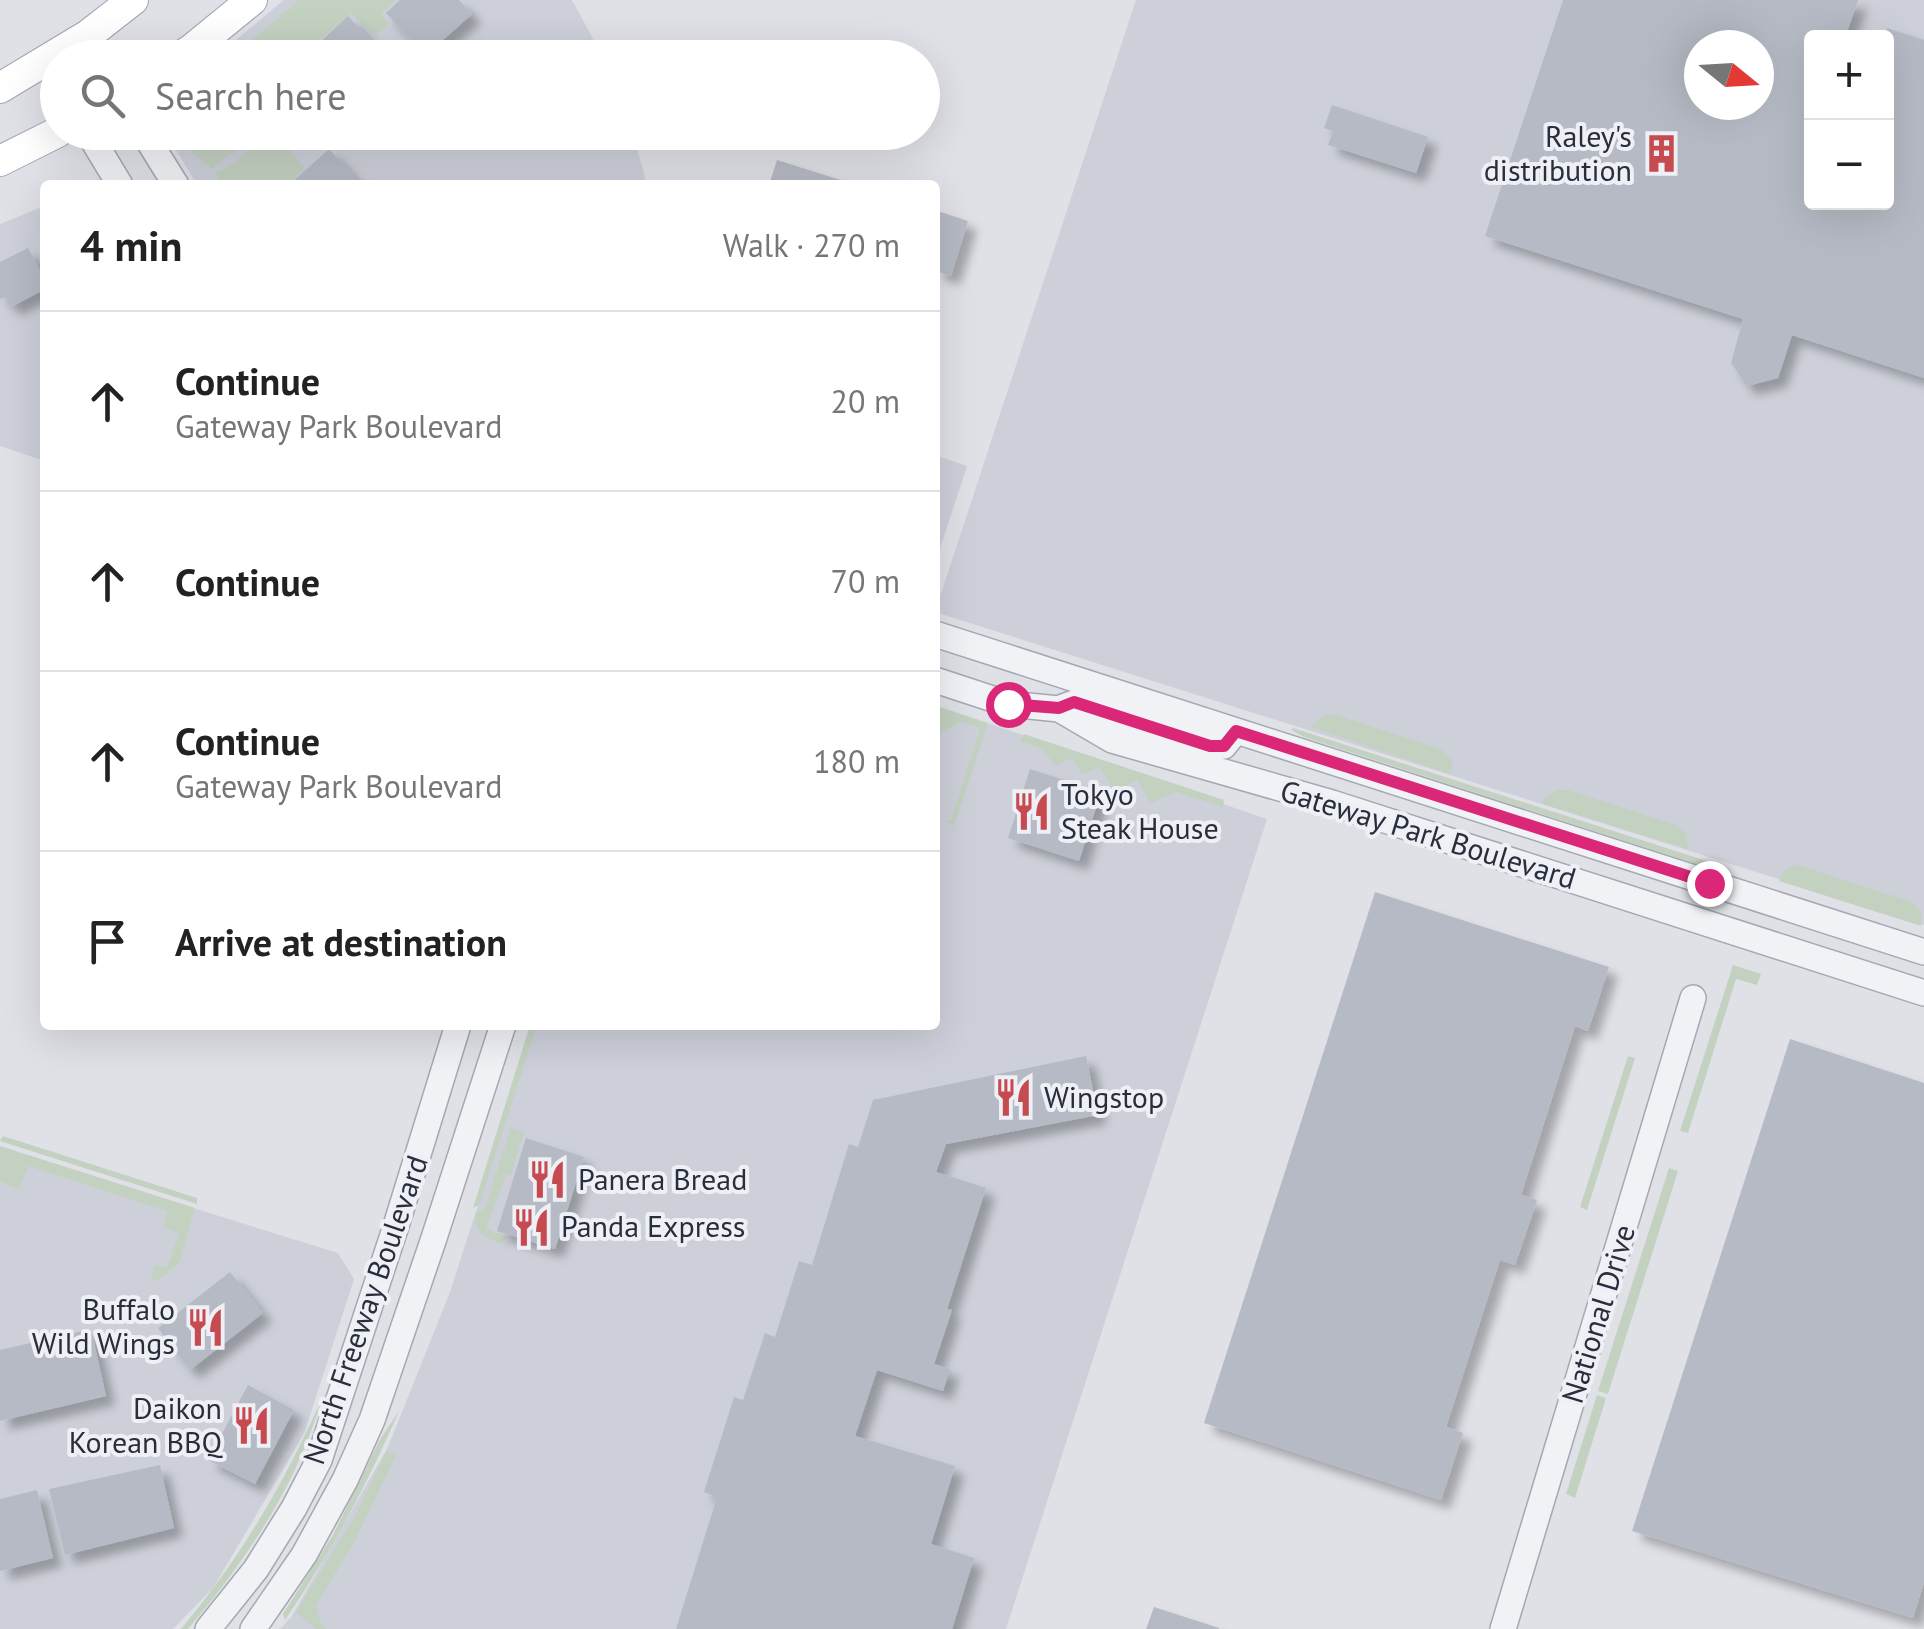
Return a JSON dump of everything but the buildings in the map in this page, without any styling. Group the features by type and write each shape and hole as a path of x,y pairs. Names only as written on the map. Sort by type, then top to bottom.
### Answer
{"main road":[{"path":"100,40 134,0"},
{"path":"193,40 230,0"},
{"path":"203,40 252,0"},
{"path":"0,88 40,73"},
{"path":"0,161 40,141"}],"street":[{"path":"99,150 117,180"},
{"path":"154,150 173,180"},
{"name":"Gateway Park Boulevard","path":"940,636 1924,952"},
{"name":"Gateway Park Boulevard","path":"940,682 1008,704 1059,708 1112,740 1332,803 1924,993"},
{"path":"1059,708 1074,702 1210,746 1224,746 1236,731"},
{"name":"National Drive","path":"1503,1629 1693,998"},
{"name":"North Freeway Boulevard","path":"208,1629 256,1568 319,1460 456,1030"},
{"name":"North Freeway Boulevard","path":"258,1622 304,1555 372,1420 501,1030"},
{"path":"258,1622 258,1595 320,1487 319,1460"}],"shaded area":[{"path":"284,0 572,0 594,40 236,40"},
{"path":"1136,0 1924,0 1924,925 940,614 940,597"},
{"path":"176,150 638,150 646,180 194,180"},
{"path":"40,208 40,459 0,446 0,224"},
{"path":"940,457 967,466 940,549"},
{"path":"940,707 1267,819 1006,1629 280,1629 292,1616 388,1447 450,1292 534,1030 940,1030"},
{"path":"0,1148 338,1253 354,1279 304,1434 213,1588 173,1629 0,1629"}],"green space":[{"path":"299,0 395,0 381,14 389,24 374,36 351,13 320,40 252,40"},
{"path":"191,150 236,150 212,169"},
{"path":"249,150 290,150 305,168 292,180 220,180 215,173"},
{"path":"940,708 988,723 954,826 943,821 951,820 980,728 961,722 940,733"},
{"path":"1325,715 1336,715 1441,749 1451,760 1450,774 1311,727"},
{"path":"1293,728 1713,863 1708,868 1304,737"},
{"path":"1024,734 1224,800 1223,807 1176,792 1151,803 1137,780 1115,792 1099,767 1082,775 1072,758 1055,766 1043,749 1020,741"},
{"path":"1556,790 1568,790 1676,825 1686,834 1688,849 1543,804"},
{"path":"1798,865 1912,902 1921,912 1921,926 1779,881 1784,870"},
{"path":"1733,965 1761,974 1757,985 1736,979 1688,1133 1680,1131"},
{"path":"528,1030 535,1030 479,1205 473,1208"},
{"path":"1628,1056 1635,1058 1587,1210 1580,1207"},
{"path":"511,1128 524,1132 511,1175 506,1175 486,1229 507,1237 501,1244 479,1230 476,1213 485,1208"},
{"path":"3,1136 197,1198 197,1204 0,1141"},
{"path":"0,1146 195,1208 179,1263 157,1281 151,1280 155,1265 167,1268 179,1233 163,1227 167,1211 28,1166 20,1187 14,1188 0,1181"},
{"path":"1669,1168 1678,1171 1608,1394 1598,1391"},
{"path":"325,1392 309,1437 267,1522 205,1609 188,1629 181,1629 262,1516"},
{"path":"1597,1395 1606,1398 1575,1498 1566,1494"},
{"path":"399,1411 347,1518 285,1620 283,1614 333,1535 379,1441"},
{"path":"386,1452 396,1455 355,1541 316,1605 327,1629 316,1629 296,1612 355,1516"}],"place":[{"name":"Raley's distribution","path":"1662,154"},
{"name":"Tokyo Steak House","path":"1031,812"},
{"name":"Wingstop","path":"1014,1098"},
{"name":"Panera Bread","path":"548,1180"},
{"name":"Panda Express","path":"531,1227"},
{"name":"Buffalo Wild Wings","path":"205,1327"},
{"name":"Daikon Korean BBQ","path":"252,1426"}],"route":[{"path":"1008,704 1059,708 1074,702 1210,746 1224,746 1236,731 1709,883"}]}
